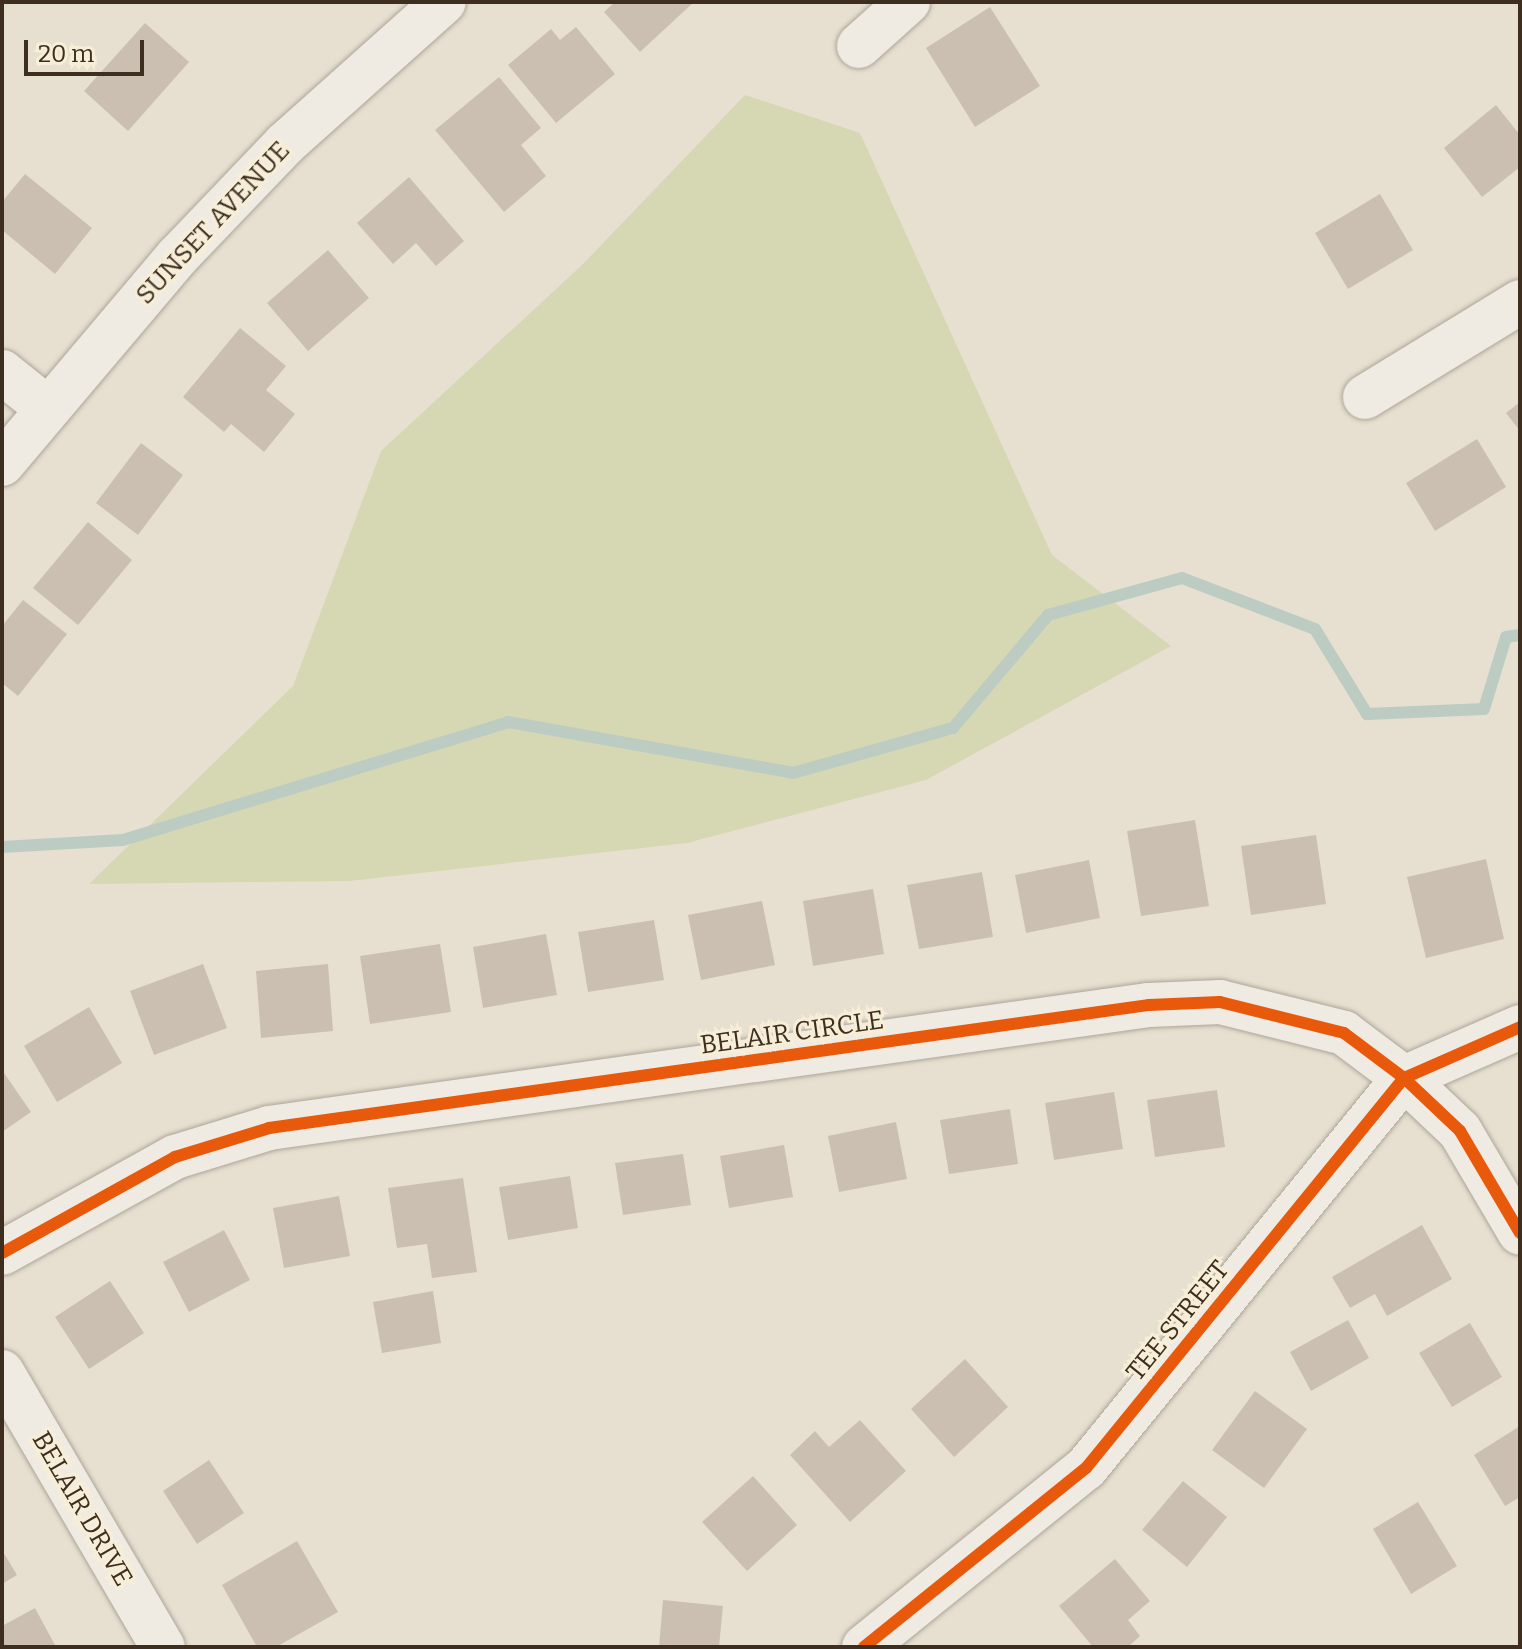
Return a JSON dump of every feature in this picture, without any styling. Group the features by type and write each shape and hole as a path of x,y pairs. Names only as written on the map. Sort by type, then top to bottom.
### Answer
{"street":[{"name":"SUNSET AVENUE","path":"2,464 47,408 285,144 444,2"},
{"path":"859,46 908,2"},
{"path":"1365,397 1520,302"},
{"path":"2,372 47,408"},
{"name":"BELAIR CIRCLE","path":"2,1253 175,1157 269,1128 1149,1005 1220,1002 1287,1016 1344,1033 1404,1078 1460,1131 1520,1233"},
{"name":"TEE STREET","path":"864,1647 1086,1468 1404,1078 1520,1027"},
{"name":"BELAIR DRIVE","path":"2,1372 163,1647"}],"green space":[{"path":"745,95 860,133 1052,555 1171,646 926,780 687,843 349,881 89,884 293,686 381,451 583,264"}],"building":[{"path":"615,2 694,2 640,52 604,12"},
{"path":"990,7 1040,86 975,127 926,48"},
{"path":"145,23 189,62 128,131 84,91"},
{"path":"576,27 615,74 556,123 508,65 551,29 560,40"},
{"path":"499,77 541,128 521,145 546,176 504,212 435,130"},
{"path":"1496,105 1520,135 1520,167 1482,197 1444,148"},
{"path":"25,174 92,228 55,274 2,230 2,202"},
{"path":"409,177 464,241 436,266 416,243 393,264 357,223"},
{"path":"1380,194 1413,250 1348,289 1315,233"},
{"path":"328,250 369,298 308,351 267,303"},
{"path":"240,328 286,366 266,390 295,414 264,452 231,424 224,432 183,397"},
{"path":"1520,402 1520,431 1506,413"},
{"path":"1477,439 1506,487 1435,531 1406,483"},
{"path":"141,443 183,475 138,535 96,503"},
{"path":"88,522 132,560 78,625 33,588"},
{"path":"23,600 67,634 18,696 2,683 2,626"},
{"path":"1195,820 1209,906 1141,916 1127,831"},
{"path":"1316,835 1326,904 1251,915 1241,846"},
{"path":"1486,859 1504,939 1426,958 1407,877"},
{"path":"1089,860 1100,918 1026,933 1015,875"},
{"path":"982,872 993,937 919,949 907,885"},
{"path":"873,889 884,954 813,966 803,901"},
{"path":"762,901 775,965 701,980 688,915"},
{"path":"654,920 664,980 588,992 578,932"},
{"path":"546,934 557,995 483,1008 473,947"},
{"path":"440,944 451,1012 370,1024 360,956"},
{"path":"203,964 227,1028 154,1055 130,991"},
{"path":"328,964 333,1031 261,1038 256,971"},
{"path":"89,1007 122,1063 57,1102 24,1046"},
{"path":"2,1070 31,1112 2,1132"},
{"path":"1217,1090 1225,1147 1155,1157 1147,1100"},
{"path":"1114,1092 1123,1149 1054,1160 1045,1103"},
{"path":"1010,1109 1018,1164 949,1174 940,1120"},
{"path":"896,1122 907,1179 839,1192 828,1136"},
{"path":"784,1145 793,1197 729,1208 720,1156"},
{"path":"683,1154 691,1205 623,1215 615,1163"},
{"path":"570,1176 578,1228 508,1240 499,1187"},
{"path":"463,1178 477,1272 432,1278 427,1244 397,1248 388,1188"},
{"path":"339,1196 350,1256 284,1268 273,1208"},
{"path":"1422,1225 1452,1279 1387,1316 1375,1294 1350,1308 1332,1277"},
{"path":"224,1230 250,1280 189,1312 163,1262"},
{"path":"110,1281 144,1333 89,1369 55,1317"},
{"path":"433,1291 441,1343 382,1353 373,1302"},
{"path":"1348,1320 1369,1358 1311,1391 1290,1352"},
{"path":"1470,1323 1502,1377 1452,1407 1419,1353"},
{"path":"965,1359 1008,1407 954,1457 911,1409"},
{"path":"1255,1391 1307,1429 1264,1488 1212,1450"},
{"path":"860,1420 906,1471 850,1522 790,1455 815,1431 829,1447"},
{"path":"1520,1426 1520,1497 1505,1506 1474,1455"},
{"path":"209,1460 244,1513 197,1544 163,1491"},
{"path":"753,1476 797,1525 747,1571 702,1522"},
{"path":"1183,1481 1227,1517 1187,1567 1142,1530"},
{"path":"1418,1502 1457,1566 1411,1594 1373,1529"},
{"path":"297,1541 338,1612 276,1647 257,1647 222,1585"},
{"path":"2,1550 17,1575 2,1584"},
{"path":"1115,1559 1150,1601 1128,1620 1140,1636 1128,1647 1093,1647 1059,1606"},
{"path":"663,1600 723,1606 719,1647 659,1647"},
{"path":"35,1608 56,1647 2,1647 2,1626"}],"waterway":[{"path":"2,847 123,840 508,722 793,773 953,728 1048,615 1182,578 1315,629 1367,714 1484,709 1506,637 1520,635"}],"cycle path":[{"path":"2,1253 175,1157 269,1128 1149,1005 1220,1002 1344,1033 1404,1078 1460,1131 1520,1233"},
{"path":"864,1647 1086,1468 1404,1078 1520,1027"}]}
